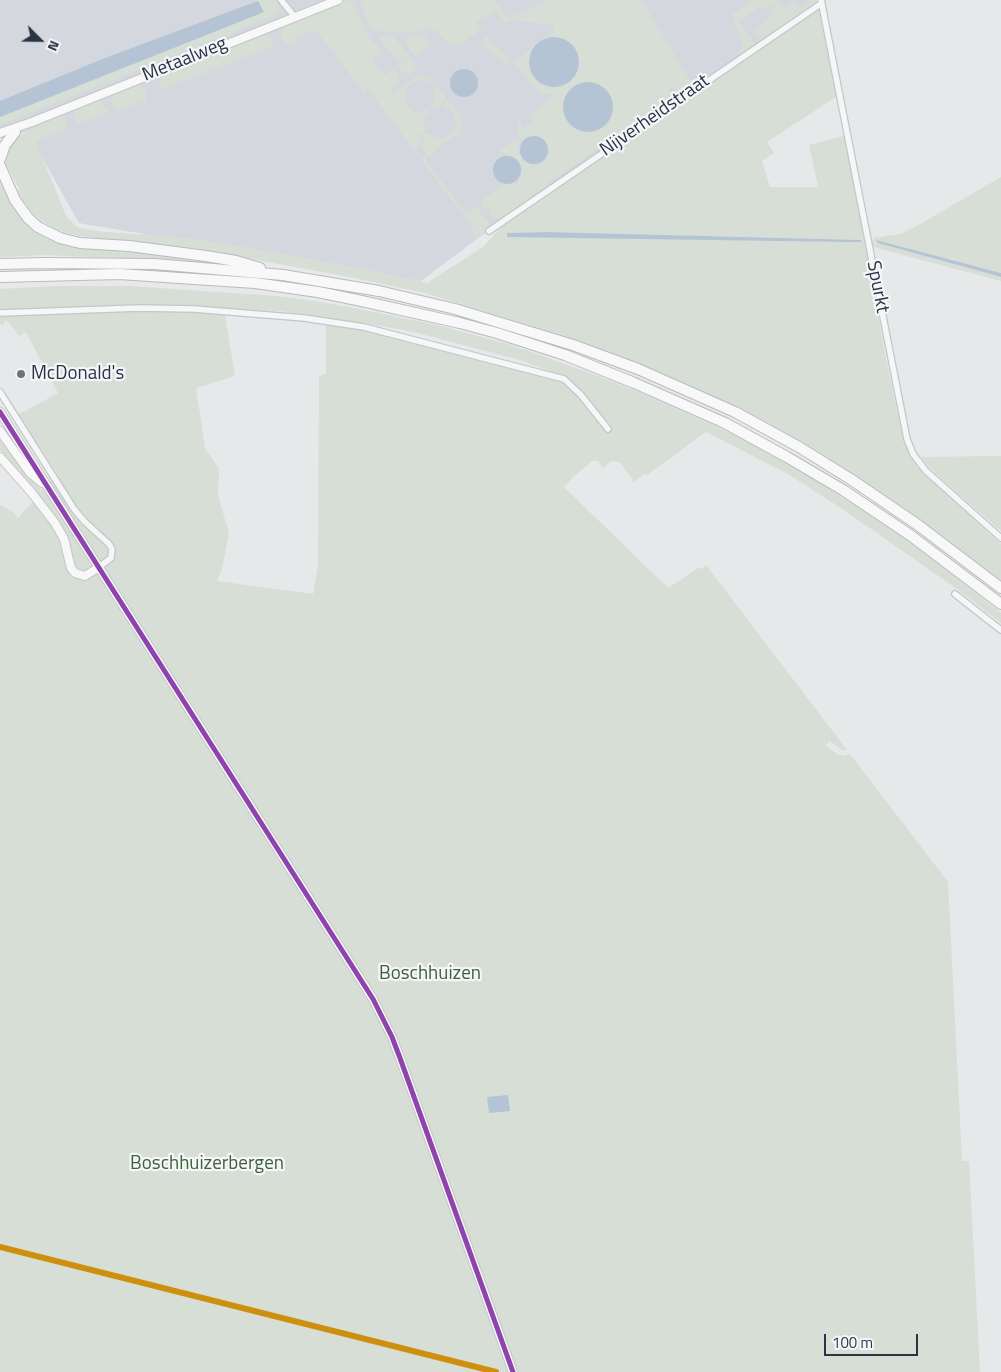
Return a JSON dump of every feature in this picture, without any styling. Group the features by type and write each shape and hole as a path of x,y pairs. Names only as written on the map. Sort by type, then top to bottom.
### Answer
{"highway":[{"path":"0,159 5,145 16,132"},
{"path":"0,166 10,192 24,213 38,226 60,238 80,243 130,246 229,260 282,275"},
{"path":"0,264 45,262 155,264 282,275 379,291 455,309 573,345 638,369 734,412 799,447 918,525 1001,588"},
{"path":"0,277 119,274 255,283 318,292 404,309 460,323 565,355 725,423 787,457 844,490 910,535 1001,604"}],"main road":[{"name":"Metaalweg","path":"0,133 338,0"},
{"name":"Metaalweg","path":"0,141 32,122"},
{"path":"0,412 386,1022 513,1372"},
{"path":"0,431 30,473 47,488"},
{"path":"0,457 55,523 64,540 71,568 75,573 85,576 99,568"}],"street":[{"path":"281,0 295,17"},
{"name":"Nijverheidstraat","path":"489,231 821,1"},
{"name":"Spurkt","path":"821,1 907,439 913,454 926,471 1001,538"},
{"path":"0,313 139,308 194,309 304,318 364,327 564,380 580,395 608,429"},
{"path":"0,392 74,508 112,549 111,558 99,568"},
{"path":"955,594 1001,630"}],"shaded area":[{"path":"0,0 816,0 817,6 481,236 421,281 79,223 28,132 0,138"}],"green space":[{"path":"257,0 278,0 280,12 267,19 0,125 0,117 264,12"},
{"path":"344,0 352,2 371,39 382,51 372,60 385,75 394,68 399,75 398,83 390,88 394,93 419,75 429,77 434,82 431,84 423,80 416,81 410,84 405,95 406,104 416,113 429,108 430,110 424,120 426,131 419,136 424,141 416,148 423,157 427,154 421,145 425,141 423,135 428,133 435,137 445,138 454,131 456,125 455,115 449,109 443,107 448,100 460,116 462,125 459,134 462,137 460,138 456,135 425,159 466,213 477,206 482,213 480,216 483,215 488,220 490,228 477,239 470,231 473,228 368,89 364,93 316,30 295,38 297,43 288,45 283,43 280,34 284,25"},
{"path":"360,0 494,0 509,18 549,0 642,0 693,85 679,95 673,86 668,89 673,98 557,177 500,221 491,216 488,213 491,210 489,208 485,210 480,202 502,185 517,183 521,177 522,167 516,158 501,153 499,155 501,149 517,139 520,142 518,152 522,160 530,165 543,163 548,152 546,143 542,138 534,135 521,139 518,136 517,118 524,129 533,122 529,116 554,95 552,93 541,96 514,63 512,63 504,63 490,50 488,51 485,46 483,47 481,43 485,35 482,32 477,32 460,45 453,45 446,42 436,30 434,31 431,28 421,31 404,32 376,31 370,27","holes":["496,11 506,24 512,20 551,25 555,30 512,63 503,51 501,52 494,42 492,43 476,23"]},
{"path":"752,0 779,0 768,9 766,7 764,9 761,6 739,21 756,44 741,54 740,50 743,47 731,15"},
{"path":"809,0 817,0 813,5 761,41 753,31 769,19 767,15 771,12 770,10 780,2 784,8 794,1 799,8 809,2"},
{"path":"819,9 836,97 767,142 774,153 762,161 770,187 818,187 809,145 844,136 865,239 885,354 898,415 910,457 941,490 1001,544 1001,581 932,529 857,478 637,365 564,336 425,293 345,276 207,251 81,236 55,230 33,214 22,200 18,191 19,188 6,165 5,158 7,148 14,139 60,114 66,117 68,128 36,142 66,216 78,228 105,232 178,237 229,244 361,268 427,283 483,247 502,226","holes":["548,232 860,240 845,242 507,236 508,233"]},
{"path":"265,33 270,36 274,46 162,90 160,87 161,74"},
{"path":"392,35 410,56 400,63 378,38"},
{"path":"408,35 428,35 425,39 428,43 433,40 427,48 415,56 405,41"},
{"path":"411,57 417,69 409,73 402,71 397,66"},
{"path":"138,83 144,89 146,100 121,110 115,108 112,101 114,93"},
{"path":"436,85 447,98 441,103 441,106 431,109 430,107 436,96 433,87"},
{"path":"99,99 109,112 77,125 74,118 75,108"},
{"path":"0,171 41,232 249,266 43,255 0,257"},
{"path":"1001,177 1001,273 876,240 878,243 1001,277 1001,281 877,248 871,244 874,238 900,234 917,226"},
{"name":"Boschhuizen","path":"58,286 129,286 275,296 359,309 437,325 508,344 617,383 741,438 815,480 878,519 1001,613 1001,623 960,591 838,506 786,473 706,432 647,475 645,473 634,482 620,462 611,461 603,468 598,461 592,461 564,487 668,588 706,565 847,750 842,750 829,741 826,746 843,756 850,754 948,882 962,1161 969,1161 980,1372 0,1372 0,505 13,512 18,518 38,496 0,450 0,437 42,491 57,473 18,415 58,393 26,332 19,336 5,320 3,325 0,324 0,315 10,314 0,310 0,289","holes":["224,309 280,311 360,323 359,330 326,325 326,374 319,376 318,565 313,594 217,581 222,569 229,533 218,496 219,469 205,448 196,388 235,376","364,323 414,332 520,360 557,374 544,373"]},
{"path":"1001,456 1001,531 934,472 921,457"}],"water":[{"path":"258,1 264,12 0,117 0,101 105,58"},
{"path":"554,37 563,39 574,48 579,62 577,71 568,82 554,87 545,85 534,76 529,62 531,53 540,42"},
{"path":"464,69 474,73 478,83 474,93 464,97 454,93 450,83 454,73"},
{"path":"583,82 593,82 606,89 613,102 613,112 606,125 593,132 583,132 574,128 567,121 563,112 563,102 567,93 574,86"},
{"path":"534,136 544,140 548,150 544,160 534,164 524,160 520,150 524,140"},
{"path":"507,156 517,160 521,170 517,180 507,184 497,180 493,170 497,160"},
{"path":"548,232 861,240 861,242 507,237 507,233"},
{"path":"876,240 1001,273 1001,277 878,243"},
{"path":"508,1095 510,1111 489,1113 487,1097"}],"transit line":[{"path":"0,412 373,999 400,1058 513,1372"},
{"path":"0,1247 496,1372"}],"place":[{"name":"McDonald's","path":"21,374"}],"park label":[{"name":"Boschhuizerbergen","path":"207,1164"}]}
